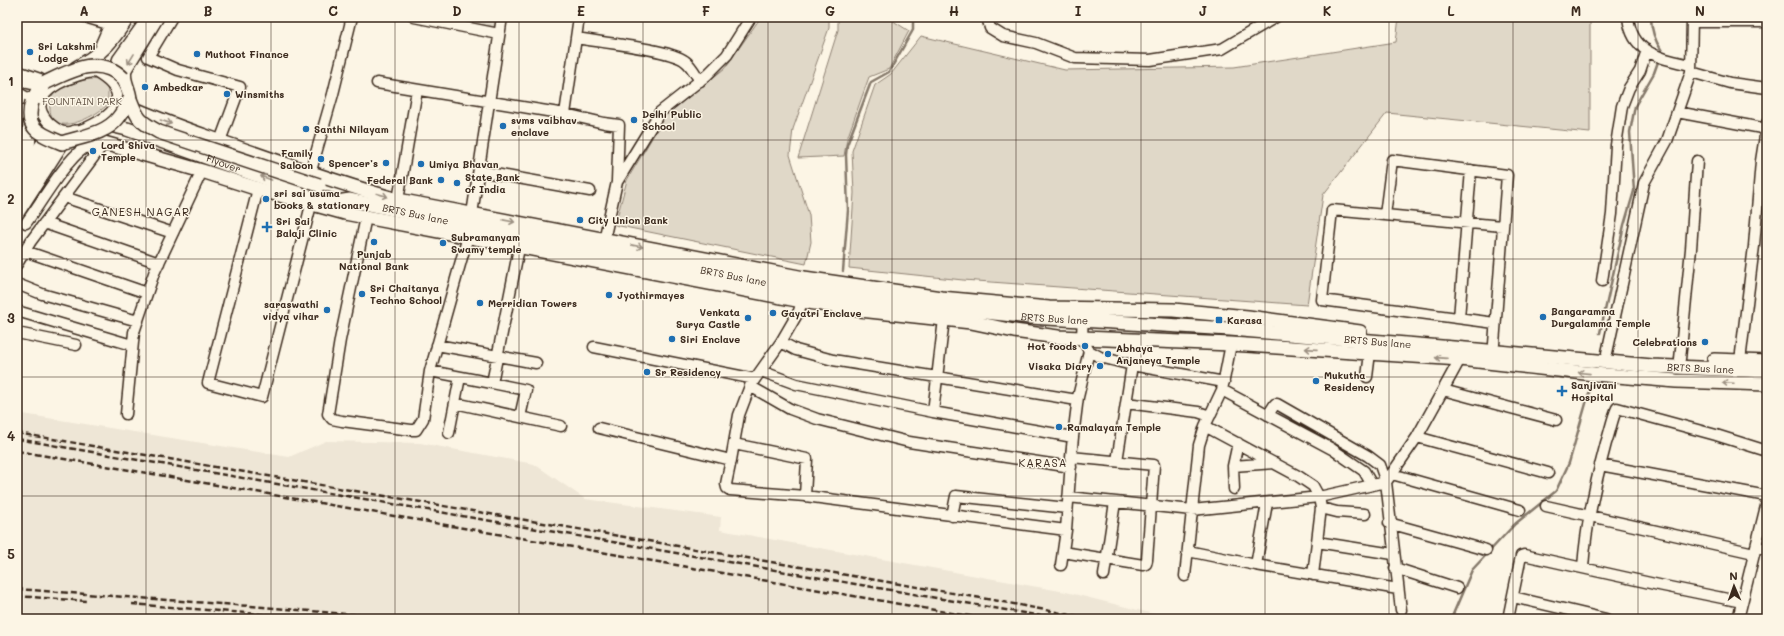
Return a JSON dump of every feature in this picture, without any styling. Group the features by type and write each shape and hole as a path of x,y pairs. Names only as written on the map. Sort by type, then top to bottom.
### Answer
{"main road":[{"path":"37,106 38,90 45,83 93,59 106,48 128,17"},
{"path":"123,78 125,69 157,17"},
{"path":"76,68 97,66 110,68 116,70 123,78"},
{"name":"Flyover","path":"123,78 129,89 124,100 141,122 159,132 315,195"},
{"path":"17,79 34,84 45,83"},
{"path":"17,94 37,106"},
{"path":"30,121 37,131 61,137 101,131 118,119 124,100 158,119 310,174 398,200 808,279 941,298 1049,308 1083,315 1173,310 1248,317 1364,332 1494,344 1680,359 1767,362"},
{"path":"17,168 28,148 30,111 37,106"},
{"name":"Flyover","path":"110,125 315,195 342,198"},
{"path":"75,132 104,143 202,171 258,189 315,195 366,217 468,236 519,248 802,301 860,310 971,322 1014,331 1082,338 1231,344 1460,359 1624,377 1767,384"},
{"path":"17,213 61,137"},
{"name":"BRTS Bus lane","path":"342,198 427,217 807,290 915,305 1037,318 1083,315 1652,366 1767,371"}],"street":[{"path":"85,17 113,21 101,44"},
{"path":"37,106 52,88 61,82 82,73 95,72 110,60 141,17"},
{"path":"110,82 118,59 148,17"},
{"path":"172,17 148,57 178,70 240,87 220,141"},
{"path":"310,174 333,94 352,17"},
{"path":"414,17 426,18 499,34"},
{"path":"472,214 502,17"},
{"path":"565,114 579,17"},
{"path":"617,182 660,112 700,81 727,56 751,17"},
{"path":"987,17 990,28 1003,36 1036,43 1075,58 1150,60 1222,49 1276,17"},
{"path":"1628,17 1637,43 1655,54 1730,83 1767,88"},
{"path":"1607,353 1644,183 1667,141 1691,68 1692,19 1763,20"},
{"path":"576,38 645,48 672,55 685,60 700,81"},
{"path":"1602,281 1612,214 1616,144 1622,106 1629,88 1640,71 1655,54"},
{"path":"17,71 38,79 61,82"},
{"path":"17,197 61,137 104,119 124,100 110,82 95,72"},
{"path":"377,83 490,100 619,125 617,182 604,240"},
{"path":"398,200 417,90"},
{"path":"17,102 37,106 46,120 61,137"},
{"path":"1677,112 1767,127 1740,361"},
{"path":"17,182 52,126"},
{"path":"17,264 44,223 104,143"},
{"path":"26,223 72,158 84,149 104,143"},
{"path":"1385,215 1392,160 1507,175 1494,344"},
{"path":"1680,359 1691,249 1697,161"},
{"path":"1459,318 1471,170"},
{"path":"126,414 132,364 132,345 138,321 159,263 202,171"},
{"path":"479,171 590,191"},
{"path":"258,189 208,383 262,397 315,195"},
{"path":"64,197 173,232"},
{"path":"1495,322 1322,300 1332,210 1502,226"},
{"path":"366,217 340,340 328,416 332,419 342,421 416,430 423,419 430,371 468,236"},
{"path":"44,223 159,263"},
{"path":"492,383 519,248"},
{"path":"25,251 147,293"},
{"path":"17,284 42,294 138,321"},
{"path":"802,301 799,311 781,342 755,379 739,415 726,484 727,488 730,490 805,496 1066,530"},
{"path":"17,311 132,345"},
{"path":"1083,315 1082,338 1089,351 1100,357 1132,365 1224,382 1271,410 1381,482 1520,510"},
{"path":"934,412 936,377 944,319"},
{"path":"17,333 76,345"},
{"path":"781,342 796,350 833,360 1077,400"},
{"path":"1185,576 1199,445 1205,426 1224,382 1231,344"},
{"path":"437,345 536,363"},
{"path":"594,347 755,379 796,384 934,412 1073,437"},
{"path":"1061,565 1066,530 1077,400 1089,351"},
{"path":"1366,377 1370,353"},
{"path":"1068,497 1192,510 1319,497 1381,482 1417,438 1460,359"},
{"path":"1117,461 1132,365"},
{"path":"430,371 526,390 520,417"},
{"path":"448,433 460,377"},
{"path":"755,379 790,409 817,419 909,442 1071,462 1117,461 1154,465 1146,564 1063,552"},
{"path":"1443,390 1556,420"},
{"path":"455,403 561,426"},
{"path":"1126,403 1198,412 1210,416"},
{"path":"1271,410 1277,404 1368,456 1380,465 1381,482 1389,523 1391,554 1395,568 1394,588 1400,610"},
{"path":"1583,567 1585,537 1589,515 1600,465 1617,408 1716,435 1767,451"},
{"path":"1205,426 1276,463 1313,486 1319,497 1321,508 1313,574"},
{"path":"598,428 731,460"},
{"path":"1417,438 1548,473"},
{"path":"1234,489 1233,466 1238,443"},
{"path":"734,444 807,459 805,496"},
{"path":"1233,466 1276,463"},
{"path":"1600,465 1767,496"},
{"path":"952,516 956,496 1068,508"},
{"path":"1104,575 1115,502"},
{"path":"1738,619 1767,502"},
{"path":"1256,565 1266,503"},
{"path":"1546,506 1755,550 1767,549"},
{"path":"1321,508 1337,512 1365,514"},
{"path":"1389,523 1486,550"},
{"path":"1317,542 1391,554"},
{"path":"1188,551 1256,565 1394,588"},
{"path":"1508,619 1522,555 1742,602"},
{"path":"1395,568 1457,588"},
{"path":"1513,597 1606,619"}],"shaded area":[{"path":"17,413 289,457 326,441 420,443 534,464 585,499 721,517 720,530 1066,592 1174,619 17,619"}],"green space":[{"path":"438,17 497,17 495,27"},
{"path":"761,17 829,17 829,28 793,129 790,155 809,215 811,242 806,264 615,225 627,180 665,116 725,68"},
{"path":"838,17 887,17 909,31 889,69 869,77 847,139 844,156 798,158 838,30"},
{"path":"1399,17 1590,17 1590,133 1387,113 1323,195 1307,305 963,280 849,268 854,193 852,151 875,85 891,74 921,36 1065,70 1234,67 1396,42"},
{"name":"FOUNTAIN PARK","path":"88,79 103,82 106,85 108,93 107,105 94,115 75,123 58,123 53,118 50,109 50,101 54,94 65,87"}],"waterway":[{"path":"843,271 848,210 847,145 871,82 889,72 913,30 913,17"},
{"path":"1651,17 1655,39 1662,51 1661,54"},
{"path":"1600,333 1624,225 1634,191 1630,132 1635,106 1654,73 1659,59"},
{"path":"1451,619 1472,570 1515,524 1556,491 1569,463 1591,386"}],"railway":[{"path":"17,433 993,600 1092,619"},
{"path":"17,439 1058,619"},
{"path":"17,451 986,619"},
{"path":"17,589 407,619"},
{"path":"17,596 87,601"},
{"path":"132,604 320,619"}],"place":[{"name":"Sri Lakshmi Lodge","path":"30,52"},
{"name":"Muthoot Finance","path":"197,54"},
{"name":"Ambedkar","path":"145,87"},
{"name":"Winsmiths","path":"227,94"},
{"name":"Delhi Public School","path":"634,120"},
{"name":"svms vaibhav enclave","path":"503,126"},
{"name":"Santhi Nilayam","path":"306,129"},
{"name":"Lord Shiva Temple","path":"93,151"},
{"name":"Family Saloon","path":"321,159"},
{"name":"Spencer’s","path":"386,163"},
{"name":"Umiya Bhavan","path":"421,164"},
{"name":"Federal Bank","path":"441,180"},
{"name":"State Bank of India","path":"457,183"},
{"name":"sri sai usuma books & stationary","path":"266,199"},
{"name":"City Union Bank","path":"580,220"},
{"name":"Sri Sai Balaji Clinic","path":"267,227"},
{"name":"Punjab National Bank","path":"374,242"},
{"name":"Subramanyam Swamy temple","path":"443,243"},
{"name":"Sri Chaitanya Techno School","path":"362,294"},
{"name":"Jyothirmayes","path":"609,295"},
{"name":"Merridian Towers","path":"480,303"},
{"name":"saraswathi vidya vihar","path":"327,310"},
{"name":"Gayatri Enclave","path":"773,313"},
{"name":"Bangaramma Durgalamma Temple","path":"1543,317"},
{"name":"Venkata Surya Castle","path":"748,318"},
{"name":"Karasa","path":"1219,320"},
{"name":"Siri Enclave","path":"672,339"},
{"name":"Celebrations","path":"1705,342"},
{"name":"Hot foods","path":"1085,346"},
{"name":"Abhaya Anjaneya Temple","path":"1108,354"},
{"name":"Visaka Diary","path":"1100,366"},
{"name":"Sr Residency","path":"647,372"},
{"name":"Mukutha Residency","path":"1316,381"},
{"name":"Sanjivani Hospital","path":"1562,391"},
{"name":"Ramalayam Temple","path":"1059,427"}],"district":[{"name":"GANESH NAGAR","path":"141,212"},
{"name":"KARASA","path":"1043,463"}]}
